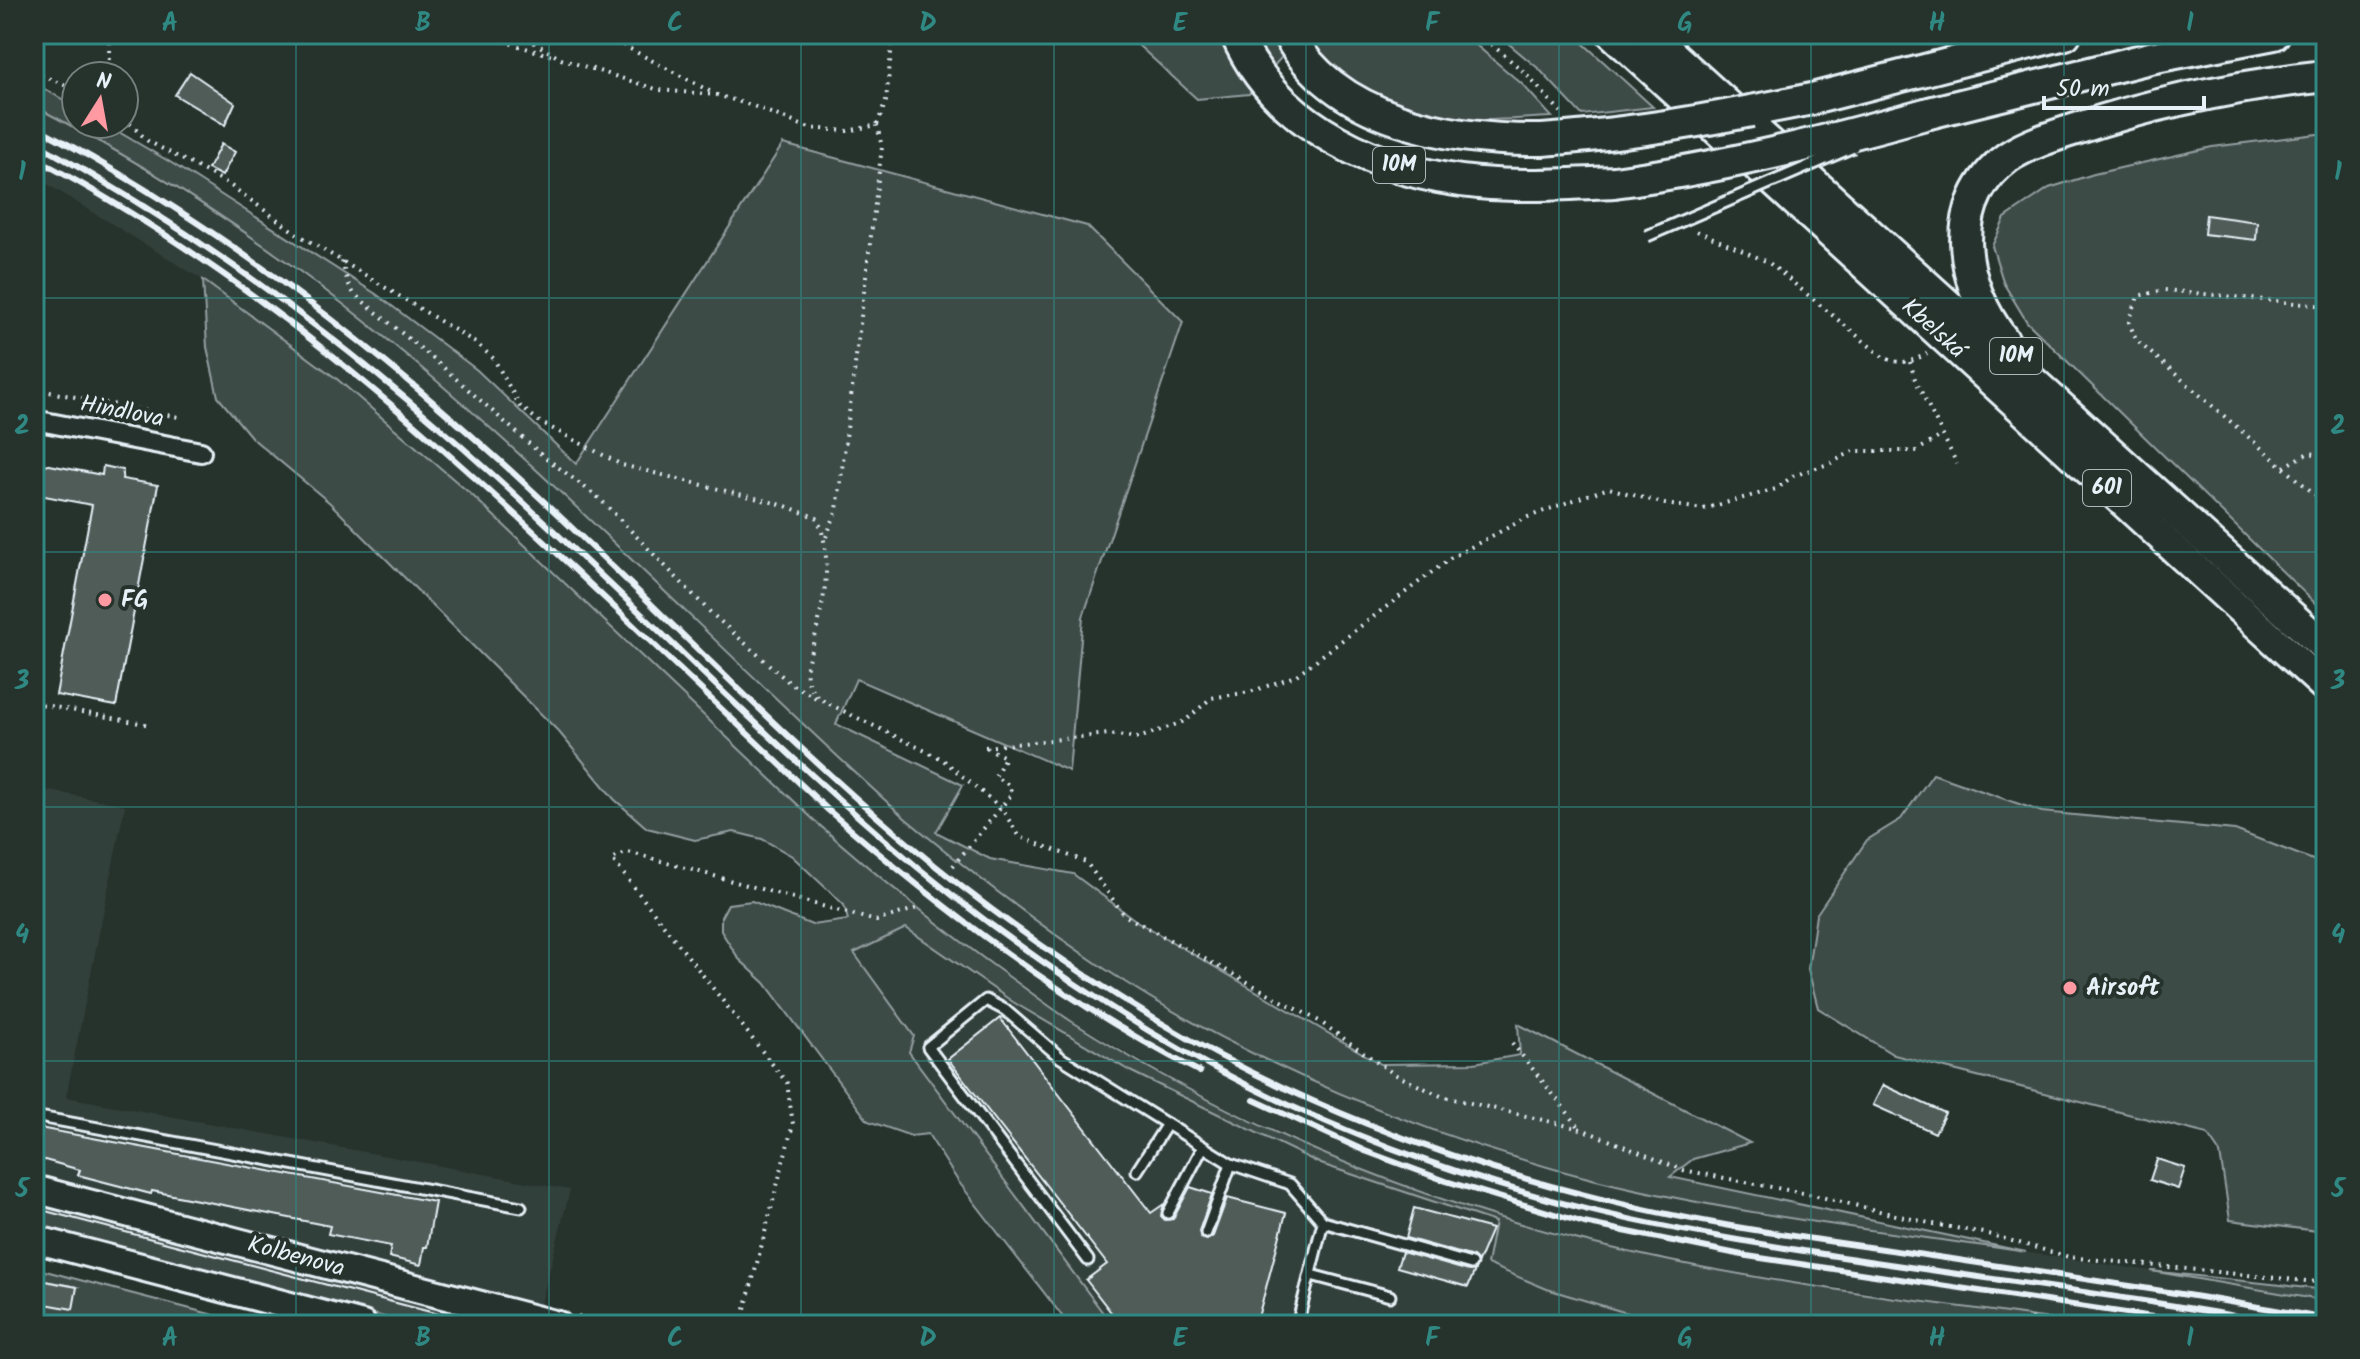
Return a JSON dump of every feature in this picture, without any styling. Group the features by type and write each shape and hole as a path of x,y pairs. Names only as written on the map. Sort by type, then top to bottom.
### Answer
{"highway":[{"name":"10M","path":"1236,34 1253,69 1281,102 1308,123 1349,147 1438,176 1478,182 1568,184 1614,182 1692,172 1813,145 2150,58 2274,34"},
{"name":"10M","path":"1288,34 1301,55 1321,76 1392,117 1451,135 1514,140 1605,136 1751,111 1826,96 2064,34"},
{"name":"Kbelská","path":"1649,34 2326,648"},
{"name":"10M","path":"2060,406 1997,333 1971,281 1966,262 1965,232 1973,202 1988,176 2023,148 2114,116 2208,95 2326,76"}],"main road":[{"name":"Kbelská","path":"1612,34 2326,688"},
{"name":"Kolbenova","path":"34,1189 558,1325"},
{"name":"Kolbenova","path":"34,1239 363,1325"}],"street":[{"name":"Hindlova","path":"34,420 201,452"}],"lane":[{"path":"1647,236 1929,113"},
{"path":"1088,1260 928,1047 986,1000 1005,1010 1061,1058 1231,1164 1290,1184 1323,1222 1471,1264"},
{"path":"34,1116 521,1207"},
{"path":"1137,1171 1167,1124"},
{"path":"1168,1213 1203,1147"},
{"path":"1206,1233 1231,1164"},
{"path":"1297,1325 1323,1222"},
{"path":"1311,1275 1390,1296"}],"path":[{"path":"109,60 110,34"},
{"path":"480,34 659,90 717,95"},
{"path":"520,34 561,59"},
{"path":"602,34 717,95 809,128 847,131 877,125"},
{"path":"825,702 813,692 807,681 806,666 826,567 826,537 837,510 882,147 877,125 886,101 893,34"},
{"path":"34,72 60,83"},
{"path":"140,133 148,141 227,183 296,233 476,343 494,359 520,406 540,422 622,465 783,505 817,518 826,537"},
{"path":"342,261 354,294 436,361 542,455 599,498 711,613 791,684 942,759 1001,808 1020,837 1086,862 1124,915 1319,1021 1394,1074 1441,1096 1581,1129 1683,1170 1984,1233 2069,1257 2326,1283"},
{"path":"2326,306 2164,290 2138,296 2129,322 2136,340 2326,504"},
{"path":"1910,362 1915,379 1957,464"},
{"path":"34,389 179,417"},
{"path":"953,866 1012,794 1009,785 995,777 1005,757 985,747 1109,734 1139,738 1185,721 1211,698 1250,692 1295,676 1452,557 1528,517 1609,488 1665,504 1703,509 1776,489 1793,476 1831,463 1853,451 1916,451 1943,435"},
{"path":"2284,467 2308,453 2326,455"},
{"path":"34,703 150,725"},
{"path":"741,1325 793,1124 787,1083 612,859 628,852 876,921 921,907"},
{"path":"1512,1043 1581,1129"},
{"path":"2032,1317 2032,1325"}],"shaded area":[{"path":"1126,34 1302,34 1249,94 1197,99"},
{"path":"1305,34 1463,34 1522,84 1552,117 1470,120 1416,110 1353,80 1318,51"},
{"path":"1497,34 1573,34 1653,107 1582,115 1539,69"},
{"path":"34,83 60,98 60,120 34,106"},
{"path":"34,106 60,120 60,140 96,140 238,228 377,331 515,450 906,819 1009,900 1103,967 1167,1006 1380,1110 1531,1162 1596,1180 1749,1211 2151,1271 2326,1301 2326,1325 2092,1325 1739,1273 1660,1257 1582,1241 1513,1222 1357,1168 1202,1096 1069,1019 911,903 816,822 473,496 337,379 203,280 34,176"},
{"path":"2326,133 2326,614 2027,322 2004,284 1992,246 2005,218 2049,188 2094,174 2212,147"},
{"path":"96,140 132,140 376,294 477,370 576,464 783,144 1087,226 1183,322 1083,617 1069,771 856,679 836,724 963,785 936,832 990,859 1073,874 1138,922 1381,1064 1474,1063 1520,1055 1518,1024 1750,1143 1693,1159 1670,1177 2026,1252 1702,1203 1533,1163 1469,1143 1340,1093 1215,1034 1157,1001 1052,932 906,819 513,448 377,331 296,268"},
{"path":"203,280 337,379 473,496 863,863 934,921 1071,1021 1191,1091 1253,1122 1381,1177 1579,1240 1770,1279 2092,1325 1667,1325 1547,1289 1487,1264 1495,1222 1321,1164 1130,1071 1013,1002 906,928 854,953 914,1036 909,1052 1112,1325 1069,1325 958,1181 928,1134 911,1136 868,1121 765,983 739,959 721,931 721,917 728,904 752,901 812,925 848,920 844,905 792,856 762,839 734,832 695,840 647,828 614,799 559,732 330,503 252,438 218,397 207,347"},
{"name":"Airsoft","path":"1933,774 2042,812 2235,830 2326,865 2326,1232 2230,1220 2220,1153 2207,1134 1894,1055 1818,1008 1808,969 1816,915 1867,840 1901,819"},
{"path":"34,788 125,805 66,1097 570,1190 539,1311 34,1175"},
{"path":"906,928 1013,1002 1130,1071 1321,1164 1496,1222 1487,1264 1547,1289 1667,1325 1112,1325 909,1051 914,1035 853,953"},
{"path":"34,1201 505,1325 415,1325 49,1229 34,1225"},
{"path":"34,1268 252,1325 112,1325 34,1311 34,1302 77,1287 34,1279"},
{"path":"2151,1271 2326,1290 2326,1301"}],"building":[{"path":"190,72 235,103 225,125 175,95"},
{"path":"221,144 235,152 222,176 208,169"},
{"path":"2206,215 2257,222 2256,240 2204,234"},
{"name":"FG","path":"34,462 102,475 103,466 123,470 122,479 158,485 116,706 56,695 92,505 34,494"},
{"path":"1000,1018 1151,1213 1164,1204 1161,1216 1165,1220 1173,1219 1190,1187 1212,1194 1199,1231 1201,1238 1207,1240 1213,1236 1227,1198 1286,1213 1256,1325 1121,1325 1086,1280 1107,1264 948,1059"},
{"path":"1883,1085 1945,1113 1935,1133 1873,1105"},
{"path":"34,1127 435,1202 427,1247 424,1247 421,1265 389,1257 391,1246 328,1234 330,1226 152,1191 151,1194 78,1175 80,1170 34,1157"},
{"path":"2157,1159 2185,1168 2178,1189 2150,1180"},
{"path":"1414,1208 1492,1229 1478,1262 1473,1257 1406,1238"},
{"path":"1402,1252 1469,1271 1475,1270 1468,1287 1397,1267"},
{"path":"34,1279 77,1287 73,1309 34,1302"}],"tram line":[{"path":"34,1208 480,1325"}],"railway":[{"path":"34,126 158,198 277,278 334,321 499,460 796,743 897,834 959,885 1057,956 1208,1049 1313,1101 1422,1145 1534,1181 1628,1206 1746,1228 2326,1319"},
{"path":"34,142 215,253 382,379 490,472 833,795 979,916 1114,1009 1252,1088 1416,1157 1585,1209 1779,1247 2158,1303 2284,1325"},
{"path":"34,158 112,201 186,249 329,354 398,410 530,528 871,847 1006,953 1101,1016 1200,1072"},
{"path":"1254,1100 1365,1151 1446,1181 1584,1223 1747,1256 2206,1325"}],"place":[{"name":"FG","path":"105,600"},
{"name":"Airsoft","path":"2070,988"}]}
